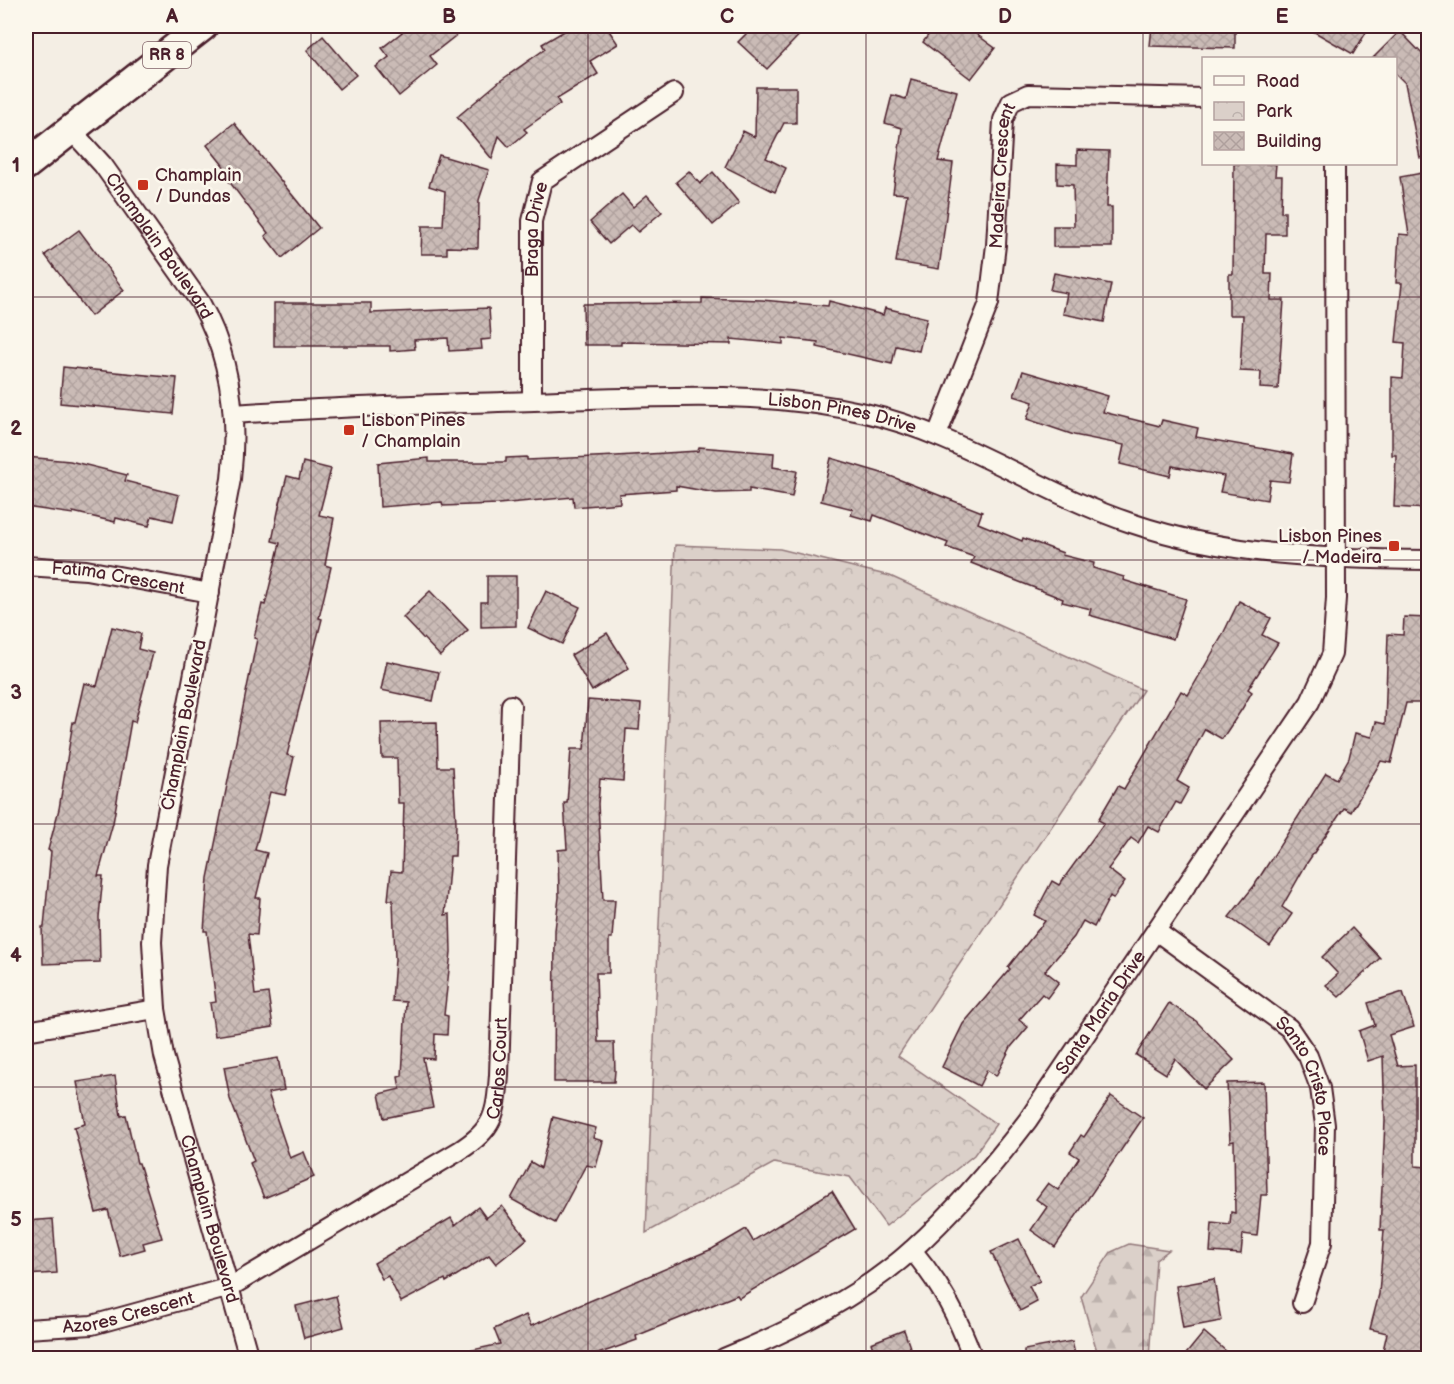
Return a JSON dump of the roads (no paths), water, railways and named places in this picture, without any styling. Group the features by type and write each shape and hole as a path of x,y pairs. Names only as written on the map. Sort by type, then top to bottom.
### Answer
{"main road":[{"name":"RR 8","path":"26,165 203,26"}],"street":[{"name":"Braga Drive","path":"531,401 532,221 542,181 674,93"},
{"name":"Madeira Crescent","path":"937,435 989,303 996,245 1003,120 1011,102 1028,94 1202,98"},
{"name":"Champlain Boulevard","path":"71,130 103,165 211,321 225,364 234,414 235,446 231,479 157,865 152,942 156,1009 164,1056 249,1359"},
{"path":"1334,559 1335,165"},
{"name":"Lisbon Pines Drive","path":"234,414 688,396 788,399 869,414 937,435 1053,491 1131,523 1219,546 1334,559 1428,560"},
{"name":"Santa Maria Drive","path":"724,1359 773,1338 848,1297 912,1250 988,1172 1015,1137 1310,702 1332,654 1336,598 1334,559"},
{"name":"Fatima Crescent","path":"26,566 86,570 210,593"},
{"name":"Carlos Court","path":"230,1287 459,1151 488,1128 495,1114 500,1075 511,705"},
{"name":"Santo Cristo Place","path":"1156,931 1289,1028 1308,1056 1320,1088 1325,1125 1322,1243 1302,1303"},
{"path":"26,1031 156,1009"},
{"path":"912,1250 933,1276 957,1314 973,1359"},
{"name":"Azores Crescent","path":"26,1329 92,1325 230,1287"}],"place":[{"name":"Champlain / Dundas","path":"143,185"},
{"name":"Lisbon Pines / Champlain","path":"349,430"},
{"name":"Lisbon Pines / Madeira","path":"1394,546"}]}
